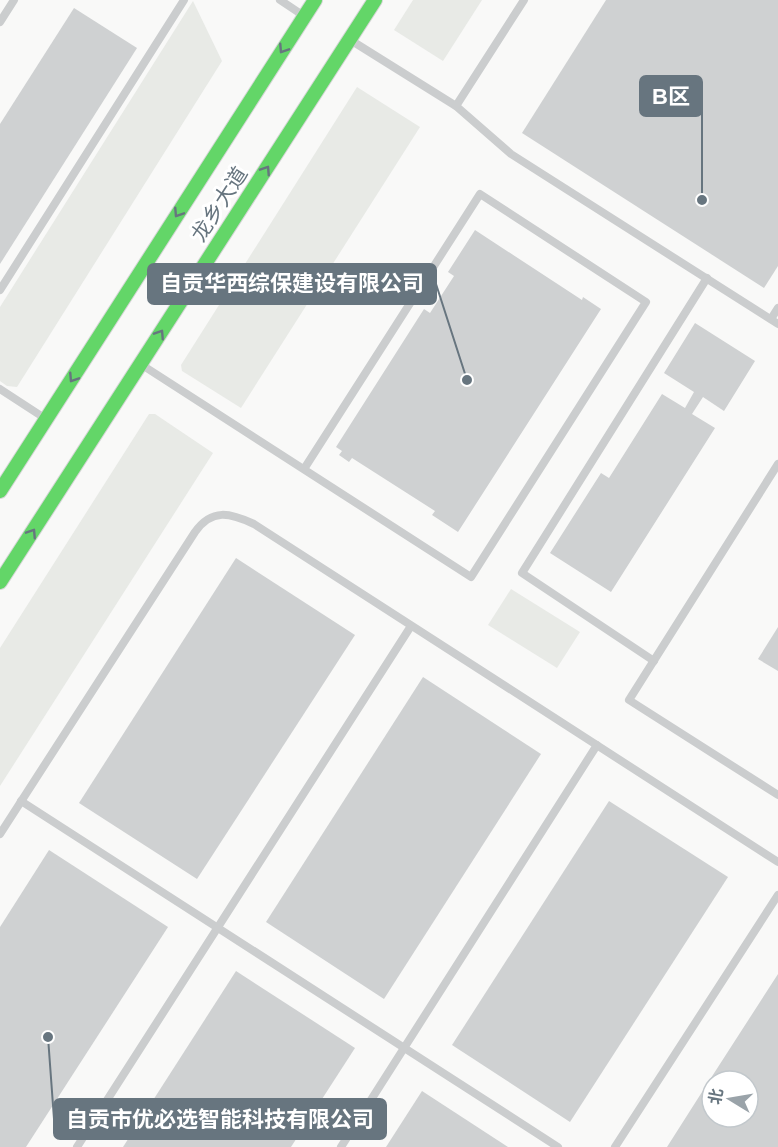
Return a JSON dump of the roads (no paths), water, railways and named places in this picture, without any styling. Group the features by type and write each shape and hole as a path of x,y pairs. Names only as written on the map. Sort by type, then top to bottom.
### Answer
{"main road":[{"name":"龙乡大道","path":"0,491 315,0"},
{"name":"龙乡大道","path":"0,582 375,0"}],"lane":[{"path":"0,22 14,0"},
{"path":"0,290 184,0"},
{"path":"280,0 305,16"},
{"path":"456,106 524,0"},
{"path":"350,39 456,106 511,154 774,322 778,308"},
{"path":"141,364 471,577 646,302 480,194 304,469"},
{"path":"654,661 522,573 707,278"},
{"path":"0,389 46,419"},
{"path":"778,464 629,700 778,795"},
{"path":"0,834 202,522 225,514 254,524 778,862"},
{"path":"77,1147 411,626"},
{"path":"341,1147 597,745"},
{"path":"21,801 558,1147"},
{"path":"615,1147 778,895"}],"place":[{"name":"B区","path":"702,200"},
{"name":"自贡华西综保建设有限公司","path":"467,380"},
{"name":"自贡市优必选智能科技有限公司","path":"48,1037"}]}
